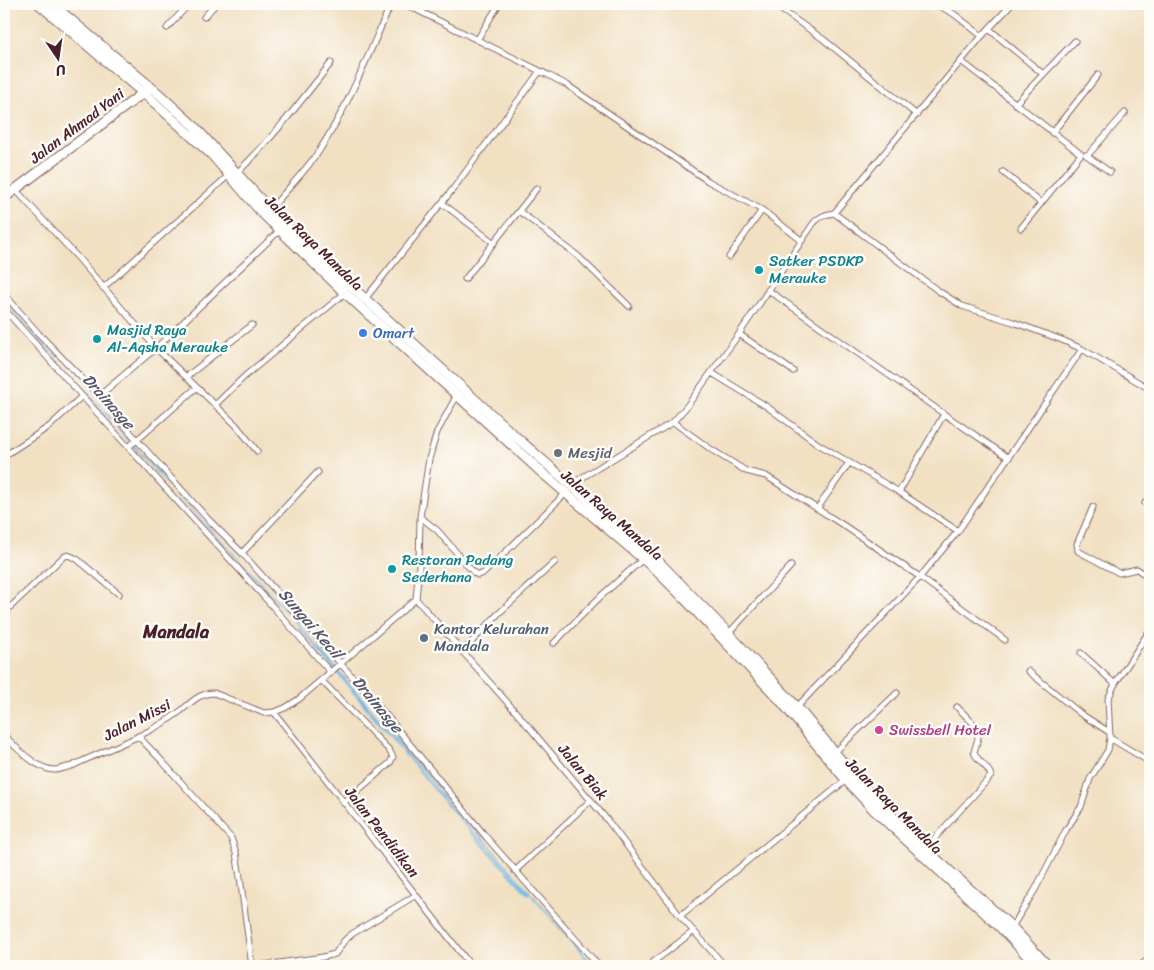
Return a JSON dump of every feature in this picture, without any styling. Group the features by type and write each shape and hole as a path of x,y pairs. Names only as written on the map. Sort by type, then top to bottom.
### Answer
{"highway":[{"name":"Jalan Raya Mandala","path":"39,4 233,174 338,280 345,293 457,395 568,489 659,562 726,636 846,780 880,816 1012,927 1048,966"},
{"name":"Jalan Raya Mandala","path":"52,4 150,86 194,126 280,231 338,280 365,299 726,636 797,707 854,776 1037,966"},
{"name":"Jalan Ahmad Yani","path":"4,198 143,94 150,86"}],"street":[{"path":"167,28 189,4"},
{"path":"204,16 216,4"},
{"path":"270,210 323,144 346,104 391,4"},
{"path":"405,4 567,86 708,182 762,210 801,240"},
{"path":"477,40 499,4"},
{"path":"773,4 823,39 917,115"},
{"path":"936,4 954,14 982,36"},
{"path":"420,518 438,530 474,573 478,575 484,573 568,489 673,422 688,406 712,373 816,220 826,214 834,213 982,36 1012,4"},
{"path":"989,29 1043,74"},
{"path":"1015,104 1075,41"},
{"path":"961,61 1052,133 1110,172"},
{"path":"103,288 262,148 331,63"},
{"path":"365,299 442,203 540,71"},
{"path":"1052,133 1098,75"},
{"path":"1021,228 1084,155 1125,113"},
{"path":"1003,172 1041,203"},
{"path":"466,279 537,188"},
{"path":"15,189 156,348 236,425 257,451"},
{"path":"442,203 494,243"},
{"path":"730,257 762,210"},
{"path":"519,212 578,256 629,306"},
{"path":"834,213 899,263 962,306 1022,325 1082,349 1150,389"},
{"path":"99,396 156,348 280,231"},
{"path":"768,290 1009,458"},
{"path":"215,405 253,370 345,293"},
{"path":"4,294 39,334 99,396 136,441 242,554 381,709 516,871 599,966"},
{"path":"4,309 332,671"},
{"path":"186,377 252,325"},
{"path":"739,334 793,371"},
{"path":"797,707 920,577 958,531 1082,349"},
{"path":"712,373 766,406 818,444 899,492 958,531"},
{"path":"130,447 196,388"},
{"path":"274,712 295,702 416,599 420,518 430,450 437,432 457,395"},
{"path":"4,456 50,426 82,396"},
{"path":"899,492 944,414"},
{"path":"673,422 712,450 746,471 766,476 817,509 920,577 1005,640"},
{"path":"817,509 849,463"},
{"path":"242,554 318,472"},
{"path":"1093,507 1076,546 1078,551 1119,573 1137,570 1150,578"},
{"path":"4,613 35,582 63,557 68,555 77,559 119,594"},
{"path":"554,643 601,596 643,559"},
{"path":"462,652 498,614 555,562"},
{"path":"726,636 791,566"},
{"name":"Jalan Biak","path":"416,599 591,800 680,916 725,966"},
{"path":"1012,927 1035,890 1066,830 1081,807 1090,779 1108,750 1110,738 1108,699 1115,684 1150,630"},
{"path":"1081,652 1115,684"},
{"path":"1028,671 1081,714 1109,732"},
{"path":"321,680 389,750 393,757 390,763 343,803"},
{"name":"Jalan Missi","path":"4,735 16,749 30,759 41,766 57,770 72,766 138,736 165,722 199,696 207,693 219,695 264,713 274,712"},
{"path":"834,753 897,693"},
{"path":"925,849 991,776 990,771 974,752 978,738 978,728 958,707"},
{"name":"Jalan Pendidikan","path":"274,712 471,966"},
{"path":"138,736 231,838 238,869 252,966"},
{"path":"1110,738 1150,762"},
{"path":"680,916 846,780"},
{"path":"516,871 591,800"},
{"path":"257,966 336,954 344,941 352,934 416,894"},
{"path":"648,966 694,931"},
{"path":"1140,966 1150,958"}],"waterway":[{"name":"Sungai Kecil","path":"4,300 158,473 285,610 593,966"},
{"name":"Sungai Kecil","path":"316,647 458,817 528,894"}],"place":[{"name":"Satker PSDKP Merauke","path":"759,270"},
{"name":"Omart","path":"363,333"},
{"name":"Masjid Raya Al-Aqsha Merauke","path":"97,339"},
{"name":"Mesjid","path":"558,453"},
{"name":"Restoran Padang Sederhana","path":"392,569"},
{"name":"Kantor Kelurahan Mandala","path":"424,638"},
{"name":"Swissbell Hotel","path":"879,730"}],"district":[{"name":"Mandala","path":"176,632"}],"water label":[{"name":"Drainasge","path":"109,401"},
{"name":"Drainasge","path":"378,704"}]}
